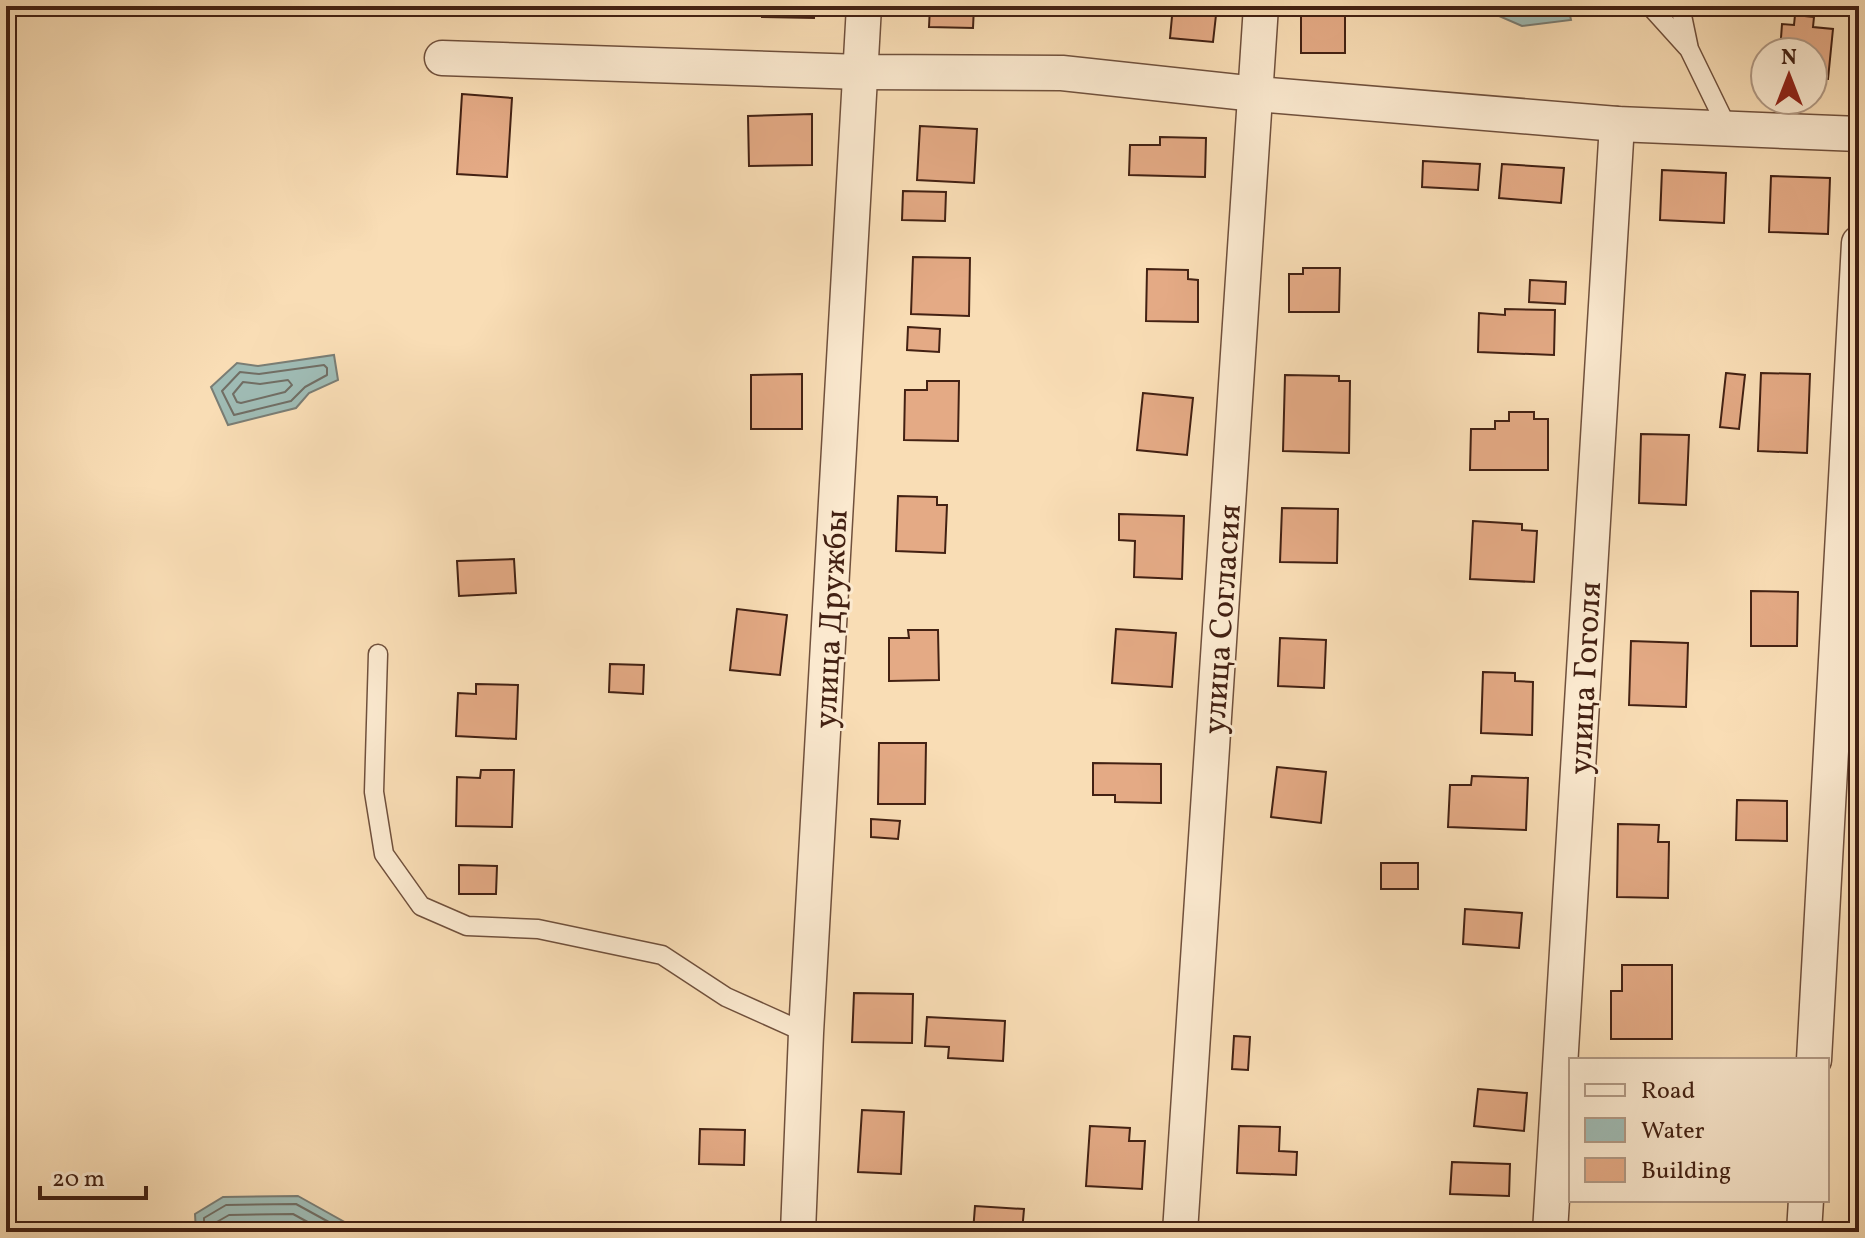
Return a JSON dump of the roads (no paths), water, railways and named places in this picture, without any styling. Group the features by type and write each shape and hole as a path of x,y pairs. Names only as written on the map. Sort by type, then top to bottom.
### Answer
{"street":[{"name":"улица Дружбы","path":"798,1232 806,1033 864,6"},
{"name":"улица Согласия","path":"1180,1232 1261,6"},
{"path":"442,58 861,72 1062,73 1256,94 1617,124 1859,134"},
{"name":"улица Гоголя","path":"1550,1232 1617,124"},
{"path":"1814,1058 1859,243"},
{"path":"1804,1232 1806,1202"}],"lane":[{"path":"1650,6 1689,49"},
{"path":"1680,6 1689,49 1728,129"},
{"path":"378,654 374,792 384,854 421,906 467,926 538,929 662,955 726,997 806,1033"}],"water":[{"path":"1476,6 1568,6 1571,20 1522,26"},
{"path":"334,355 338,380 309,393 296,408 228,425 211,387 237,363 258,366"},
{"path":"298,1196 357,1229 356,1232 196,1232 195,1214 223,1197"}]}
